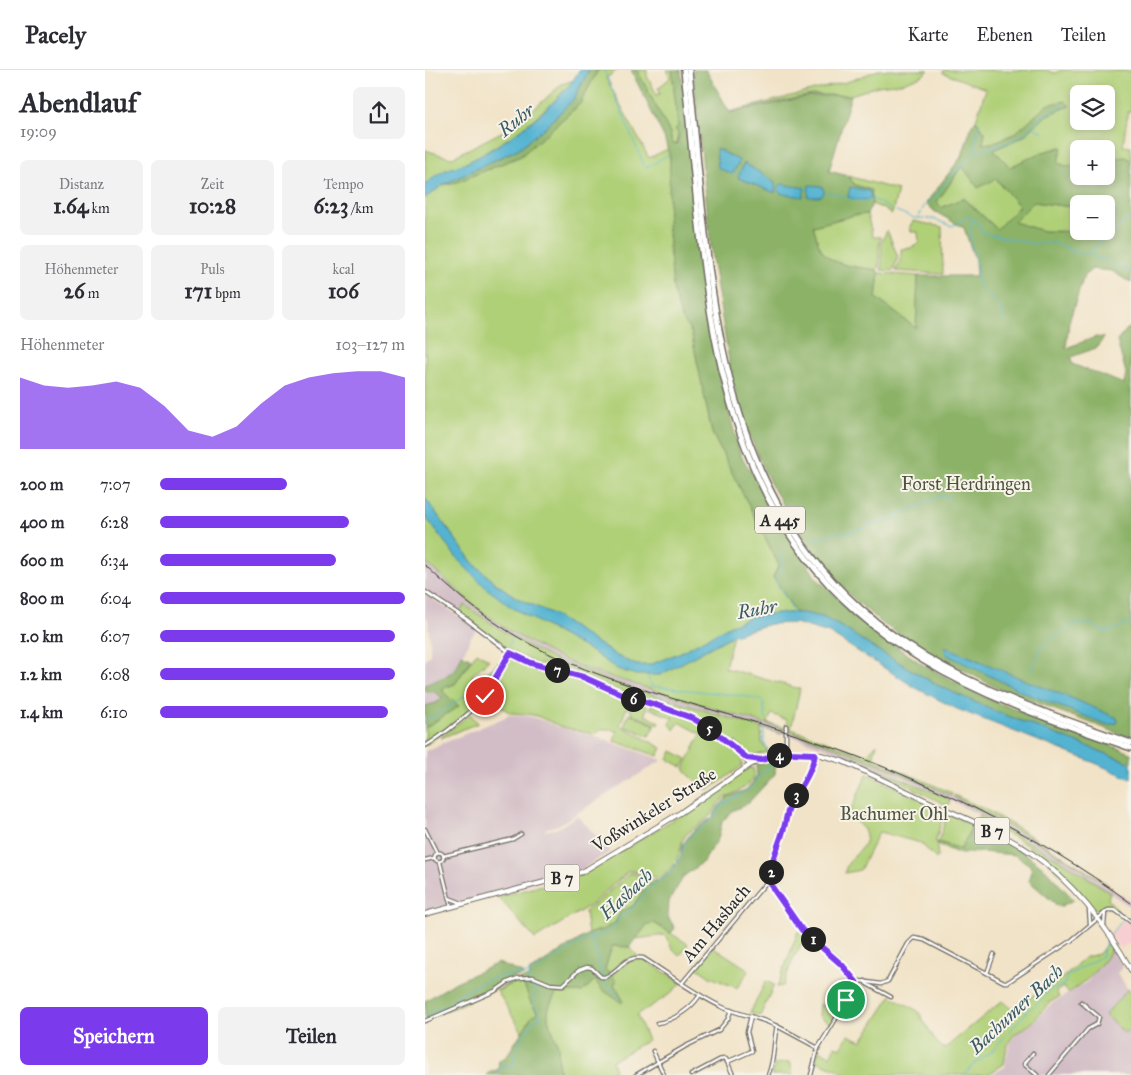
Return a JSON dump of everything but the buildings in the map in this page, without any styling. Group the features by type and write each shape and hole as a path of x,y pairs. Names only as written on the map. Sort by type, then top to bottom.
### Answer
{"highway":[{"name":"A 445","path":"684,70 703,259 709,305 724,380 736,422 753,469 783,525 809,562 847,604 876,628 920,659 969,686 1013,705 1131,748"},
{"name":"A 445","path":"689,70 708,259 721,342 734,400 749,444 771,494 787,522 813,559 851,600 879,624 922,654 972,681 1015,700 1131,743"}],"main road":[{"path":"425,592 491,637 510,653 531,663 583,677 628,697 692,718 711,729 745,757 750,765"},
{"name":"B 7","path":"750,765 785,753 815,754 842,761 989,829 1017,844 1057,874 1089,909 1131,970"},
{"path":"745,757 761,760"},
{"name":"Voßwinkeler Straße","path":"425,914 582,872 680,813 750,765"}],"street":[{"path":"425,746 476,706 485,696 510,653"},
{"path":"785,753 786,726"},
{"name":"Am Hasbach","path":"815,754 812,768 788,811 783,833 772,864 770,880 772,887 802,930 842,965 856,982"},
{"path":"425,829 437,853 441,853 443,856 513,839 521,834"},
{"path":"425,860 434,858 437,853"},
{"path":"443,856 443,860 440,862 451,907"},
{"path":"434,858 440,862"},
{"name":"Am Hasbach","path":"682,983 770,880"},
{"path":"449,898 456,902 466,903"},
{"path":"1089,909 1089,925"},
{"path":"811,1075 818,1048 856,982 860,980 881,984 888,981 908,944 916,938 924,940 1004,982 1009,982 1072,940 1105,912 1113,910 1131,922"},
{"path":"1105,912 1103,918 1105,930"},
{"path":"987,973 995,954"},
{"path":"425,1021 495,991 511,980 529,977 554,985 565,984 577,972 588,967 592,968 601,977 607,977 625,962 639,957 701,995 731,1010 777,1026 818,1048"},
{"path":"865,981 867,984 891,997"},
{"path":"657,1023 664,1022 688,1009 701,995"},
{"path":"1049,1075 1088,1029 1097,1024 1099,1016 1081,1002"},
{"path":"636,1075 686,1046 719,1030 731,1010"},
{"path":"727,1062 752,1051 753,1048 747,1033 751,1016"},
{"path":"768,1075 772,1064 777,1026"},
{"path":"653,1051 665,1075"},
{"path":"1033,1053 1024,1064 1037,1075"},
{"path":"691,1075 722,1058 725,1058 733,1075"}],"shaded area":[{"path":"425,562 477,608 506,629 555,656 613,678 822,742 914,778 987,813 1036,841 1131,901 1131,907 1014,832 912,781 844,754 622,685 552,659 504,632 466,605 459,613 425,592"},
{"path":"425,594 478,629 470,638 460,662 452,672 425,685 425,659 430,655 430,647 428,619 425,616"},
{"path":"425,691 435,692 443,698 436,703 425,706"},
{"path":"510,715 528,716 558,727 591,735 662,760 558,825 545,829 545,831 558,828 577,816 611,851 581,870 425,911 425,751"},
{"path":"1125,920 1131,924 1131,946 1128,944 1121,948 1110,935"},
{"path":"1112,950 1123,967 1117,973 1128,989 1105,1015 1125,1033 1131,1027 1131,1075 990,1075 1005,1067 1009,1045 1017,1033 1031,1025 1051,1004 1086,983"}],"green space":[{"path":"589,70 598,70 580,104 521,156 457,182 443,185 518,149 542,130 573,100"},
{"path":"598,70 618,70 606,78 649,158 668,149 671,167 668,229 669,250 681,317 691,332 712,433 779,565 773,577 796,613 754,616 731,625 679,653 649,666 636,665 617,656 551,614 517,598 494,582 473,563 425,498 425,198 443,185 457,182 521,156 580,104"},
{"path":"631,70 637,70 670,133 672,143 677,144 679,135 675,129 678,127 672,70 681,70 690,147 699,259 716,362 740,454 816,578 876,633 925,666 988,699 1131,753 1131,763 991,710 937,685 823,617 796,613 773,577 779,565 712,433 691,332 681,317 673,289 668,229 670,157 664,137"},
{"path":"637,70 647,70 647,76 657,95 661,93 658,88 670,78 667,70 672,70 678,127 677,144 672,143 670,133"},
{"name":"Forst Herdringen","path":"693,70 706,70 730,113 811,96 851,95 829,171 848,176 855,185 871,190 872,204 867,214 855,215 813,226 820,247 826,255 839,263 877,270 879,273 876,298 916,328 918,276 976,276 975,260 964,228 934,211 926,203 962,156 972,125 976,120 985,132 983,144 992,143 1013,135 1047,105 1065,101 1070,106 1047,115 1024,136 994,150 1010,167 1043,152 1062,147 1058,163 1070,165 1070,185 1115,185 1115,158 1126,157 1131,161 1131,283 1112,271 1092,269 1084,276 1069,322 1066,348 1096,337 1104,338 1096,348 1071,357 1072,364 1124,384 1126,373 1117,341 1127,329 1131,328 1131,738 997,688 915,644 883,624 853,598 821,562 770,483 743,420 732,379 712,257","holes":["717,149 740,161 732,174","744,163 772,180 775,192 739,178","962,166 978,188 996,179 1019,206 997,229 963,198 941,208 937,202","1070,195 1115,195 1115,240 1070,240 1070,232 1043,231 1014,222 1034,202 1070,207"]},
{"path":"878,70 929,70 922,76 903,83 878,86 851,95 811,95 729,112 850,81"},
{"path":"944,70 1046,70 1055,73 1061,70 1131,71 1131,111 1128,111 1123,146 1131,147 1131,161 1126,157 1115,158 1115,140 1070,140 1070,165 1058,163 1061,147 1043,152 1010,167 993,150 1024,136 1047,115 1069,106 1065,101 1014,133 983,144 985,132 976,120 986,89 943,73"},
{"path":"574,80 552,103 517,133 471,161 442,172 425,184 425,150 451,158 517,124 562,84"},
{"path":"962,166 996,179 1019,206 997,229 964,198 941,208 937,202"},
{"path":"848,176 898,190 892,214 872,204 870,190 855,185"},
{"path":"1034,202 1070,207 1070,232 1043,231 1013,222"},
{"path":"867,214 873,237 881,237 879,266 877,270 838,263 826,255 821,249 813,226 855,215"},
{"path":"913,221 942,227 943,274 896,271 901,258 901,249 911,248 919,243 918,232 911,232 910,226"},
{"path":"887,230 898,257 893,271 881,270 881,243"},
{"path":"879,273 918,276 916,329 876,298"},
{"path":"425,516 459,561 486,588 512,607 594,653 617,669 660,675 733,635 725,668 800,689 791,729 866,756 877,744 873,759 952,793 951,796 871,761 788,731 787,720 772,714 767,723 785,728 785,730 591,671 555,656 506,629 477,608 425,562"},
{"path":"465,605 504,632 552,659 622,685 782,734 761,728 762,743 768,752 753,756 705,721 654,701 636,697 567,669 550,664 537,664 511,651 459,613"},
{"path":"477,652 489,660 472,675 479,681 506,657 485,695 470,710 425,746 425,728 459,706 443,692 443,688 455,684"},
{"path":"462,654 471,659 455,684 443,688 443,692 459,706 425,728 425,706 436,703 443,698 435,692 425,691 425,685 452,671"},
{"path":"512,658 530,667 576,677 631,700 647,704 645,715 659,722 658,725 632,714 629,707 627,707 620,725 662,748 658,756 614,741 617,731 605,729 594,734 562,727 537,716 510,713 488,697 507,662"},
{"path":"651,705 685,717 708,729 732,747 742,760 742,766 710,789 705,789 684,768 701,734 679,722 674,730 670,724 673,718 649,708"},
{"path":"470,714 478,723 441,738 441,737"},
{"path":"629,714 655,725 649,736 624,726"},
{"path":"672,751 687,759 682,767 668,759"},
{"path":"844,754 945,797 950,801 948,806 884,773 842,755"},
{"path":"776,758 775,774 748,803 732,811 722,822 718,839 704,861 684,876 669,901 668,917 675,928 671,933 654,923 646,926 629,947 612,946 605,969 617,981 614,984 623,1000 622,1003 601,989 595,980 582,992 557,993 548,1014 558,1047 559,1075 486,1075 490,1071 498,1070 499,1060 506,1057 532,1016 538,1013 531,1003 524,985 518,981 497,991 512,981 531,977 529,972 588,934 615,923 621,911 633,906 648,886 661,879 677,863 683,844 692,832 713,817 719,806 728,797 746,790 757,775 756,765"},
{"path":"749,768 753,768 754,774 749,784 721,801 707,819 686,835 682,841 676,861 660,878 629,871 589,906 535,939 498,897 583,874 682,814"},
{"name":"Bachumer Ohl","path":"867,774 945,811 936,839 938,857 936,859 921,843 879,832 860,870 845,873 849,862 865,842 864,830 848,816"},
{"path":"954,795 1018,828 1113,888 1036,841 954,797"},
{"path":"948,813 972,826 961,849 938,842"},
{"path":"980,815 1057,858 1110,892 1108,899 1118,911 1107,907 1097,911 1049,863 1050,860 1014,837 978,820"},
{"path":"972,826 1020,850 1043,867 1074,900 1059,907 1029,881 1032,871 1030,865 1015,855 981,852 961,854 937,845 938,842 961,849"},
{"path":"632,873 656,881 640,895 633,906 621,911 615,923 588,934 585,912"},
{"path":"654,923 688,944 680,956 672,948 665,935 636,939 646,926"},
{"path":"799,929 840,964 838,966 805,938 792,961 783,986 777,987"},
{"path":"1108,942 1111,948 1110,952 1096,970 1068,993 1064,987 1056,991 1059,997 1049,1003 1032,1023 1015,1034 1007,1045 1004,1064 987,1075 846,1075 837,1069 816,1061 819,1050 830,1056 835,1046 841,1048 848,1035 862,1041 891,996 918,1011 935,1040 944,1049 1002,1001 1014,1010 1037,992 1060,980 1085,957 1099,954"},
{"path":"612,946 629,947 638,956 623,961 610,974 605,969"},
{"path":"712,946 749,970 737,988 710,977 696,967"},
{"path":"636,959 643,959 682,983 667,996 637,1015 648,1040 612,1061 615,1070 606,1075 559,1075 558,1047 548,1014 557,993 582,992 595,980 623,1000 614,984 616,981 612,976 621,966"},
{"path":"498,963 524,975 511,978 496,989 425,1020 425,1001 456,982"},
{"path":"518,981 524,985 531,1003 538,1013 532,1016 523,1033 497,991"},
{"path":"766,981 774,985 760,1016 750,1013"},
{"path":"1128,989 1131,994 1131,1027 1125,1033 1105,1015"},
{"path":"820,1004 837,1013 831,1024 819,1016"},
{"path":"790,1062 793,1075 771,1075 775,1064"}],"water":[{"path":"579,70 589,70 573,100 542,130 518,149 443,185 425,198 425,184 444,171 483,154 515,134 560,96"},
{"path":"716,148 740,161 732,174 718,168"},
{"path":"744,163 775,182 775,193 738,178"},
{"path":"782,184 805,188 803,197 782,194 779,192 778,186"},
{"path":"809,185 822,186 823,195 808,197"},
{"path":"850,187 869,191 871,196 869,199 859,200 848,197"},
{"path":"425,498 473,563 494,582 517,598 551,613 617,656 636,665 649,665 679,653 731,625 754,616 778,613 803,613 823,617 937,685 992,710 1131,763 1131,779 957,709 916,688 829,633 795,623 770,624 733,635 660,675 636,675 617,669 594,653 511,607 486,588 459,561 425,516"},
{"path":"944,646 1074,699 1117,718 1118,721 1108,725 1027,694 947,655"}],"waterway":[{"path":"604,70 646,168 668,155"},
{"path":"919,216 925,205 934,199 952,175 974,153 1010,142 1023,135 1042,116 1065,105"},
{"path":"976,151 975,143 980,123"},
{"path":"1031,126 1043,132"},
{"path":"732,174 742,171"},
{"path":"824,193 837,194 858,200 873,199 892,210"},
{"path":"896,211 914,218 934,219 951,226 969,216 977,222 983,233 1034,244 1053,243 1064,246 1073,252 1083,253"},
{"path":"1093,254 1094,247 1131,217"},
{"path":"972,219 970,240 977,268 977,280 984,292 992,298 1002,311 1004,323"},
{"path":"1085,253 1097,257 1099,261 1105,258 1117,269 1126,269 1131,272"},
{"path":"810,541 832,534 865,528 870,524 884,523 901,515 908,509 918,507 940,496 951,499"},
{"name":"Ruhr","path":"780,554 783,568 775,580 791,607 793,615"},
{"path":"1031,670 1040,648 1073,624 1091,624 1104,632 1131,622"},
{"path":"509,646 511,639"},
{"path":"425,720 435,716 473,692 486,675 504,658"},
{"name":"Hasbach","path":"648,676 651,686 744,696 763,701 766,719"},
{"name":"Hasbach","path":"764,729 764,743 768,750"},
{"name":"Hasbach","path":"425,1014 447,1005 456,997 482,982 505,975 529,974 588,938 605,933 614,927 621,916 631,910 653,884 666,877 675,867 688,838 715,816 721,806 751,788 759,775 773,764 772,761"},
{"name":"Bachumer Bach","path":"965,1075 972,1066 992,1051 1029,1009 1037,1004 1048,992 1064,985 1067,976 1102,956 1109,936 1123,920"},
{"path":"591,936 605,984 620,999"},
{"name":"Hasbach","path":"495,1075 501,1069 502,1064 505,1066 509,1065 511,1068 514,1067 518,1046 526,1031 541,1016 533,1002 537,989 529,986 529,974"}],"railway":[{"path":"425,565 454,592 486,616 519,638 554,656 650,692 782,730 897,772 938,790 1018,831 1057,854 1131,903"}],"route":[{"path":"485,696 510,653 522,660 583,677 628,697 692,718 711,729 747,758 761,760 789,753 815,754 812,768 789,807 783,833 772,864 770,880 772,887 802,930 842,965 856,982 846,1000"}]}
